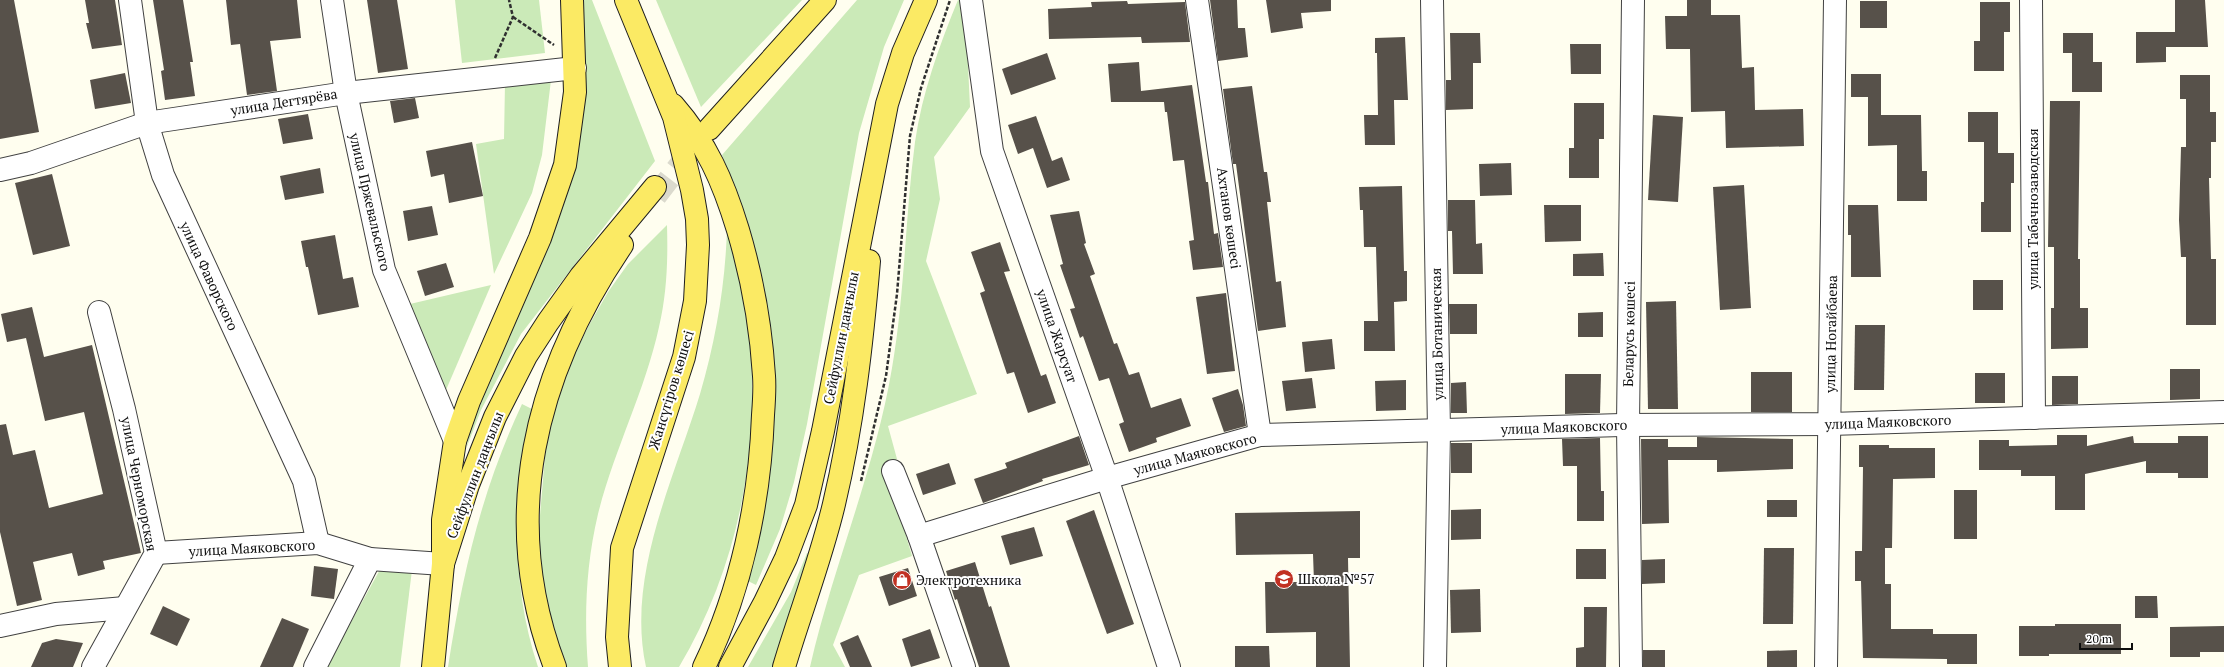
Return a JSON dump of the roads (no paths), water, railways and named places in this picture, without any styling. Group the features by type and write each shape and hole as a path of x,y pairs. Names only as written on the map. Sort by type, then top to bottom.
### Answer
{"main road":[{"path":"442,564 443,520 455,441 469,401 540,238 555,200 565,166 572,122 575,68 572,0"},
{"name":"Жансүгіров көшесі","path":"620,667 617,637 622,548 684,357 695,301 698,245 697,219 674,117 626,0"},
{"path":"709,129 825,0"},
{"name":"Сейфуллин даңғылы","path":"730,667 765,602 788,551 806,505 823,431 887,104 903,53 926,0"},
{"path":"665,95 692,126 718,173 745,255 758,318 764,377 760,465 752,517 726,614 704,667"},
{"path":"784,667 834,506 852,419 862,338 878,148"},
{"name":"Сейфуллин даңғылы","path":"433,667 442,564 480,453 495,417 526,356 581,276 655,192 590,296 572,331 546,397 535,440 529,474 526,515 528,562 537,613 555,667"}],"street":[{"name":"улица Фаворского","path":"130,0 147,123 162,175 304,481 318,543"},
{"name":"улица Пржевальского","path":"332,0 346,93 384,270 455,441"},
{"name":"улица Жарсуат","path":"970,0 992,151 1107,478 1169,667"},
{"name":"Ахтанов көшесі","path":"1197,0 1260,435"},
{"name":"улица Ботаническая","path":"1432,0 1439,431 1434,667"},
{"name":"Беларусь көшесі","path":"1631,667 1628,425 1633,0"},
{"name":"улица Ногайбаева","path":"1826,667 1835,0"},
{"name":"улица Табачнозаводская","path":"2031,0 2034,418"},
{"name":"улица Дегтярёва","path":"0,170 31,164 147,123 346,93 575,68"},
{"name":"улица Черноморская","path":"93,667 156,553 124,409 100,312"},
{"name":"улица Маяковского","path":"919,536 1107,478 1260,435 1628,425 1830,424 2224,412"},
{"path":"893,471 919,536 964,667"},
{"name":"улица Маяковского","path":"156,553 318,543 370,560 442,564"},
{"path":"315,667 370,560"},
{"path":"0,626 56,614 125,608"}],"tunnel":[{"path":"656,196 695,145"}],"place":[{"name":"Школа №57","path":"1284,579"},
{"name":"Электротехника","path":"902,580"}]}
